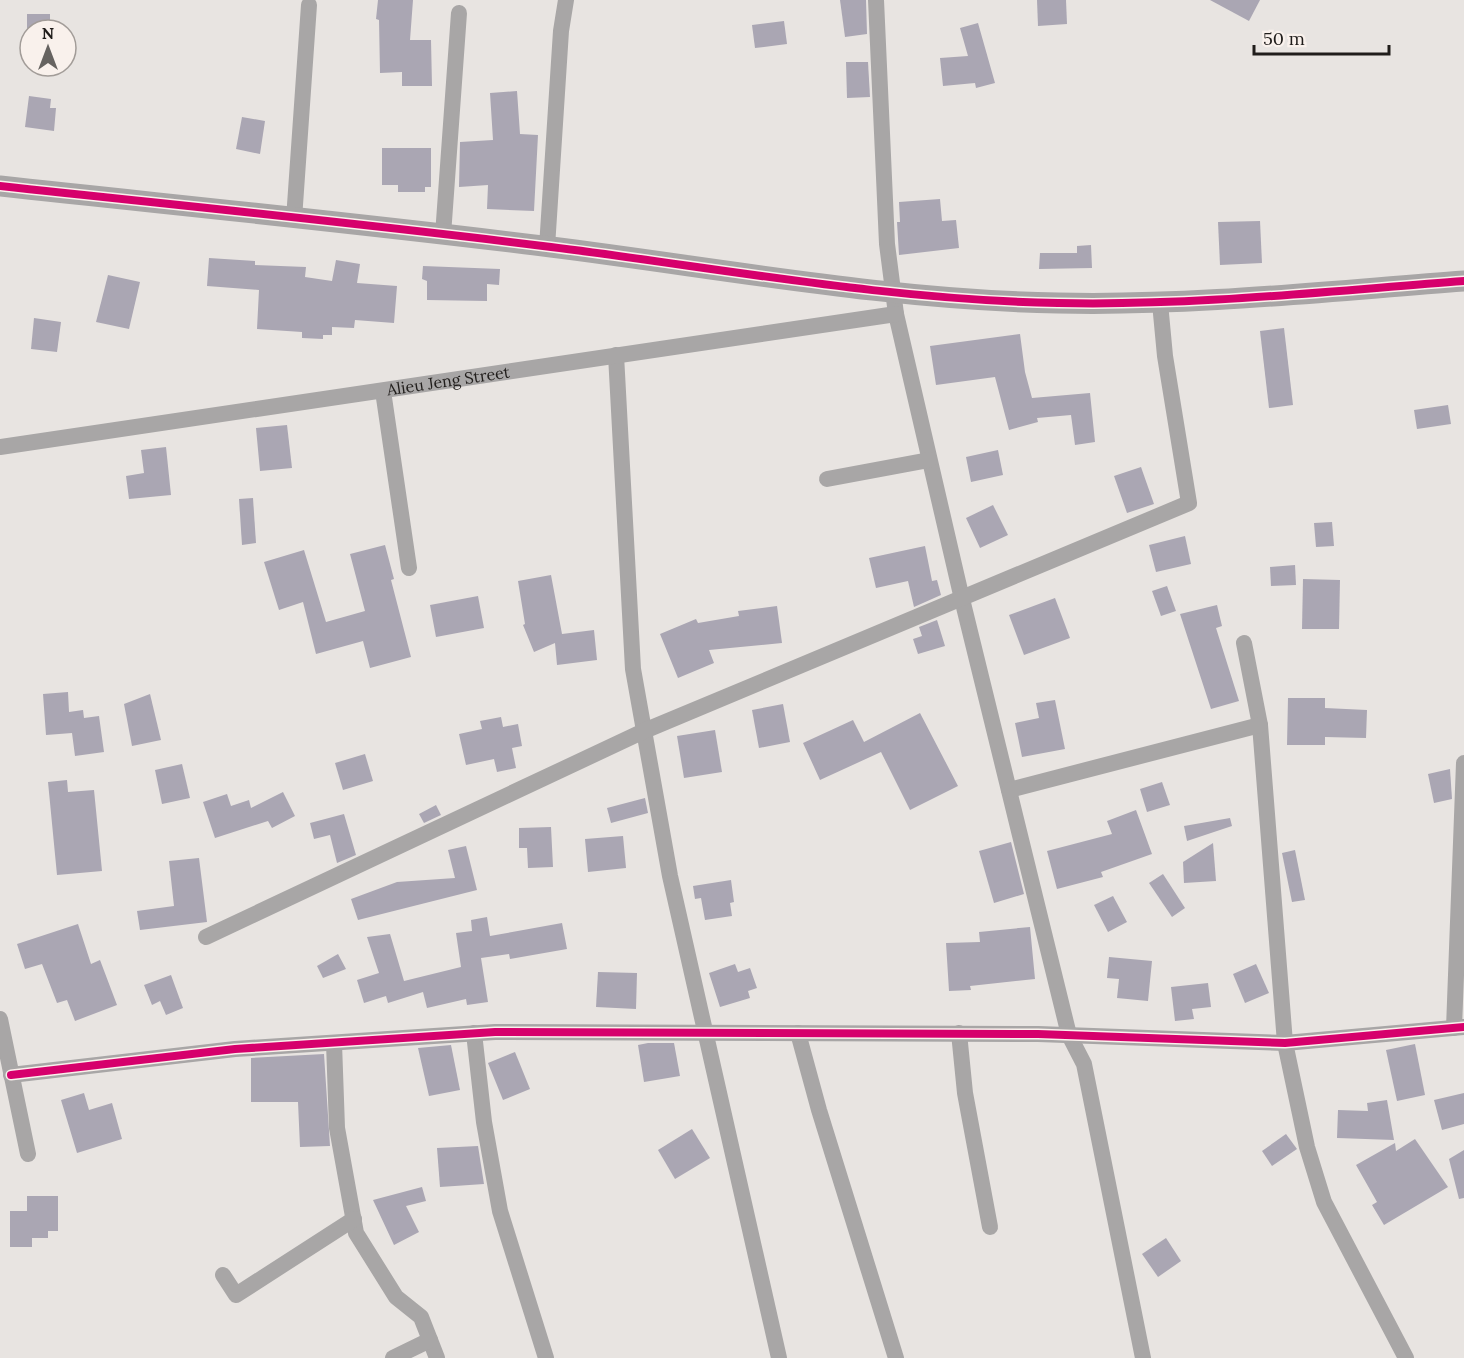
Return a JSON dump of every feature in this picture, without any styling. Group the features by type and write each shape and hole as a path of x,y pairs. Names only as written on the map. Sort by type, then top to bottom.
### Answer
{"street":[{"path":"547,247 561,31 566,0"},
{"path":"876,0 887,244 896,314 962,599 1069,1035 1084,1064 1143,1358"},
{"path":"294,219 309,5"},
{"path":"443,235 459,13"},
{"path":"0,186 547,247 892,292 1056,303 1160,303 1464,281"},
{"path":"206,938 644,732 1189,504 1165,356 1160,303"},
{"name":"Alieu Jeng Street","path":"0,447 896,314"},
{"path":"616,355 633,669 670,876 779,1358"},
{"path":"383,391 409,568"},
{"path":"827,479 929,460"},
{"path":"1244,643 1260,725 1285,1043 1307,1147 1324,1202 1406,1358"},
{"path":"1009,790 1260,725"},
{"path":"11,1075 235,1049 474,1033 959,1033 1285,1043 1459,1027 1464,763"},
{"path":"1,1030 28,1154"},
{"path":"474,1033 484,1122 500,1211 546,1358"},
{"path":"798,1033 819,1110 896,1358"},
{"path":"959,1033 965,1093 990,1227"},
{"path":"334,1043 337,1128 356,1233 396,1297 421,1317 437,1358"},
{"path":"223,1275 236,1295 354,1219"},
{"path":"393,1358 430,1340"}],"building":[{"path":"378,0 413,0 410,40 431,40 432,86 402,86 402,72 380,73 379,20 376,19"},
{"path":"840,0 866,0 867,34 845,37"},
{"path":"1037,0 1066,0 1067,24 1038,26"},
{"path":"1210,0 1260,0 1249,21"},
{"path":"27,14 50,14 50,18 27,18"},
{"path":"784,21 787,44 755,48 752,25"},
{"path":"978,23 995,83 976,88 975,83 943,86 940,58 968,56 960,28"},
{"path":"846,62 868,62 870,97 847,98"},
{"path":"517,91 520,134 538,135 534,211 487,209 488,185 459,187 460,142 493,140 490,93"},
{"path":"29,96 51,99 50,108 56,108 54,131 25,127"},
{"path":"242,117 265,121 260,154 236,149"},
{"path":"382,148 431,148 431,187 425,187 425,192 398,192 398,185 382,185"},
{"path":"940,199 942,221 956,220 959,248 899,255 897,222 900,222 899,202"},
{"path":"1260,221 1262,263 1220,265 1218,222"},
{"path":"1091,245 1092,268 1039,269 1040,253 1077,253 1077,246"},
{"path":"209,258 255,261 255,265 306,267 305,277 332,281 336,260 360,264 357,283 397,286 394,323 355,320 354,328 332,327 332,335 323,335 323,339 302,338 302,332 257,329 259,290 207,286"},
{"path":"423,266 500,269 499,285 487,284 487,301 427,300 427,281 422,279"},
{"path":"108,275 140,282 129,329 96,322"},
{"path":"34,318 61,322 57,352 31,349"},
{"path":"1284,328 1293,405 1269,408 1260,331"},
{"path":"1020,334 1025,372 1032,398 1090,393 1095,442 1075,445 1071,415 1037,418 1038,422 1009,430 995,377 936,385 930,346"},
{"path":"1448,405 1451,424 1417,429 1414,410"},
{"path":"287,425 292,468 260,471 256,428"},
{"path":"166,447 171,495 129,499 126,476 144,473 141,450"},
{"path":"998,450 1003,475 971,482 966,457"},
{"path":"1141,467 1154,504 1127,513 1114,476"},
{"path":"253,498 256,543 242,545 239,499"},
{"path":"993,505 1008,535 980,548 966,518"},
{"path":"1332,522 1334,546 1316,547 1314,523"},
{"path":"1185,536 1191,564 1156,572 1149,545"},
{"path":"385,545 394,579 391,580 411,657 370,668 363,641 316,654 303,602 279,610 264,562 304,550 326,622 365,611 350,554"},
{"path":"925,546 932,581 937,580 941,595 914,607 908,581 876,588 869,558"},
{"path":"1295,565 1296,585 1271,586 1270,567"},
{"path":"551,575 562,634 594,630 597,660 557,665 555,643 534,652 523,625 525,624 518,581"},
{"path":"1303,579 1340,580 1339,629 1302,629"},
{"path":"1167,586 1176,611 1161,616 1152,591"},
{"path":"478,596 484,628 436,637 430,605"},
{"path":"1055,598 1070,638 1024,655 1009,615"},
{"path":"1217,605 1222,626 1216,628 1239,701 1211,709 1180,614"},
{"path":"777,606 782,643 709,650 714,663 678,678 660,634 696,619 698,623 739,616 738,611"},
{"path":"937,620 945,646 918,654 913,639 922,636 919,627"},
{"path":"68,692 69,712 83,710 84,718 99,716 104,752 75,756 72,733 46,735 43,694"},
{"path":"150,694 161,740 132,746 124,704"},
{"path":"1288,698 1325,698 1325,708 1367,710 1366,738 1325,737 1325,745 1287,745"},
{"path":"1055,700 1065,749 1022,757 1015,723 1039,718 1036,703"},
{"path":"783,704 790,742 759,748 752,710"},
{"path":"920,713 958,786 910,810 881,752 820,780 803,743 853,720 864,742"},
{"path":"501,717 503,727 518,724 522,746 512,748 516,768 497,772 494,759 466,765 459,734 482,729 480,721"},
{"path":"715,730 722,772 684,778 677,736"},
{"path":"365,754 373,781 343,790 335,763"},
{"path":"182,764 190,798 162,804 155,770"},
{"path":"1450,769 1452,799 1434,803 1428,774"},
{"path":"67,780 68,792 94,790 102,871 57,875 48,782"},
{"path":"1162,782 1170,805 1147,812 1140,789"},
{"path":"283,792 295,816 272,828 268,821 215,838 203,802 227,794 231,806 249,800 251,808"},
{"path":"645,798 648,813 611,823 607,808"},
{"path":"436,805 441,815 424,823 419,814"},
{"path":"1136,810 1152,854 1101,872 1103,877 1057,889 1047,851 1112,834 1107,821"},
{"path":"344,814 356,855 337,863 330,835 314,839 310,823"},
{"path":"1230,818 1232,826 1187,841 1184,826"},
{"path":"551,827 553,867 528,868 527,848 519,848 519,828"},
{"path":"623,836 626,868 588,872 585,839"},
{"path":"1011,842 1024,894 994,903 979,851"},
{"path":"1213,843 1216,881 1184,883 1183,862"},
{"path":"466,846 477,890 358,920 351,899 397,882 455,878 448,850"},
{"path":"1295,850 1305,900 1292,902 1282,853"},
{"path":"199,858 207,922 140,930 137,911 174,906 169,861"},
{"path":"1163,874 1185,908 1172,917 1149,883"},
{"path":"731,880 734,902 730,903 732,916 705,920 701,898 695,899 693,886"},
{"path":"1113,896 1127,922 1108,932 1094,905"},
{"path":"487,917 490,936 562,923 567,949 510,959 509,954 481,958 488,1002 467,1005 466,999 427,1008 423,992 388,1003 386,996 364,1003 357,980 379,973 367,937 390,934 404,981 461,967 456,933 472,931 471,920"},
{"path":"78,924 91,964 100,960 117,1005 75,1021 67,1000 57,1003 42,964 25,969 17,944"},
{"path":"1030,927 1035,979 970,986 971,990 949,991 946,943 980,942 979,932"},
{"path":"338,954 346,969 323,978 317,966"},
{"path":"1109,957 1152,961 1148,1001 1117,998 1119,979 1107,978"},
{"path":"735,964 738,972 750,968 757,988 748,991 750,998 720,1007 709,973"},
{"path":"1256,964 1269,993 1245,1003 1233,974"},
{"path":"598,972 637,973 636,1009 596,1007"},
{"path":"171,975 183,1008 166,1015 160,1001 152,1005 144,985"},
{"path":"1208,983 1211,1007 1192,1009 1194,1019 1175,1021 1171,987"},
{"path":"674,1043 680,1076 644,1082 638,1045"},
{"path":"1415,1044 1425,1095 1397,1101 1386,1050"},
{"path":"451,1045 460,1090 429,1096 418,1048"},
{"path":"515,1052 530,1089 503,1100 488,1063"},
{"path":"324,1054 330,1146 300,1147 298,1102 251,1102 251,1058"},
{"path":"84,1093 89,1110 112,1103 122,1139 77,1153 61,1100"},
{"path":"1464,1093 1464,1124 1442,1130 1434,1100"},
{"path":"1387,1100 1394,1140 1337,1138 1338,1110 1368,1111 1367,1103"},
{"path":"692,1129 710,1158 675,1179 658,1150"},
{"path":"1286,1134 1297,1149 1272,1166 1262,1151"},
{"path":"1415,1139 1448,1187 1384,1225 1372,1205 1377,1202 1356,1165 1395,1143 1396,1151"},
{"path":"478,1146 484,1184 440,1187 437,1148"},
{"path":"1464,1150 1464,1198 1459,1199 1449,1159"},
{"path":"422,1187 426,1201 406,1206 419,1232 394,1245 373,1200"},
{"path":"27,1196 58,1196 58,1231 48,1231 48,1238 32,1238 32,1247 10,1247 10,1211 27,1211"},
{"path":"1166,1238 1181,1261 1158,1277 1142,1254"}],"cycle path":[{"path":"0,186 482,239 867,290 994,301 1159,302 1261,297 1464,281"},
{"path":"11,1075 235,1049 495,1032 1038,1034 1285,1043 1464,1027"}]}
